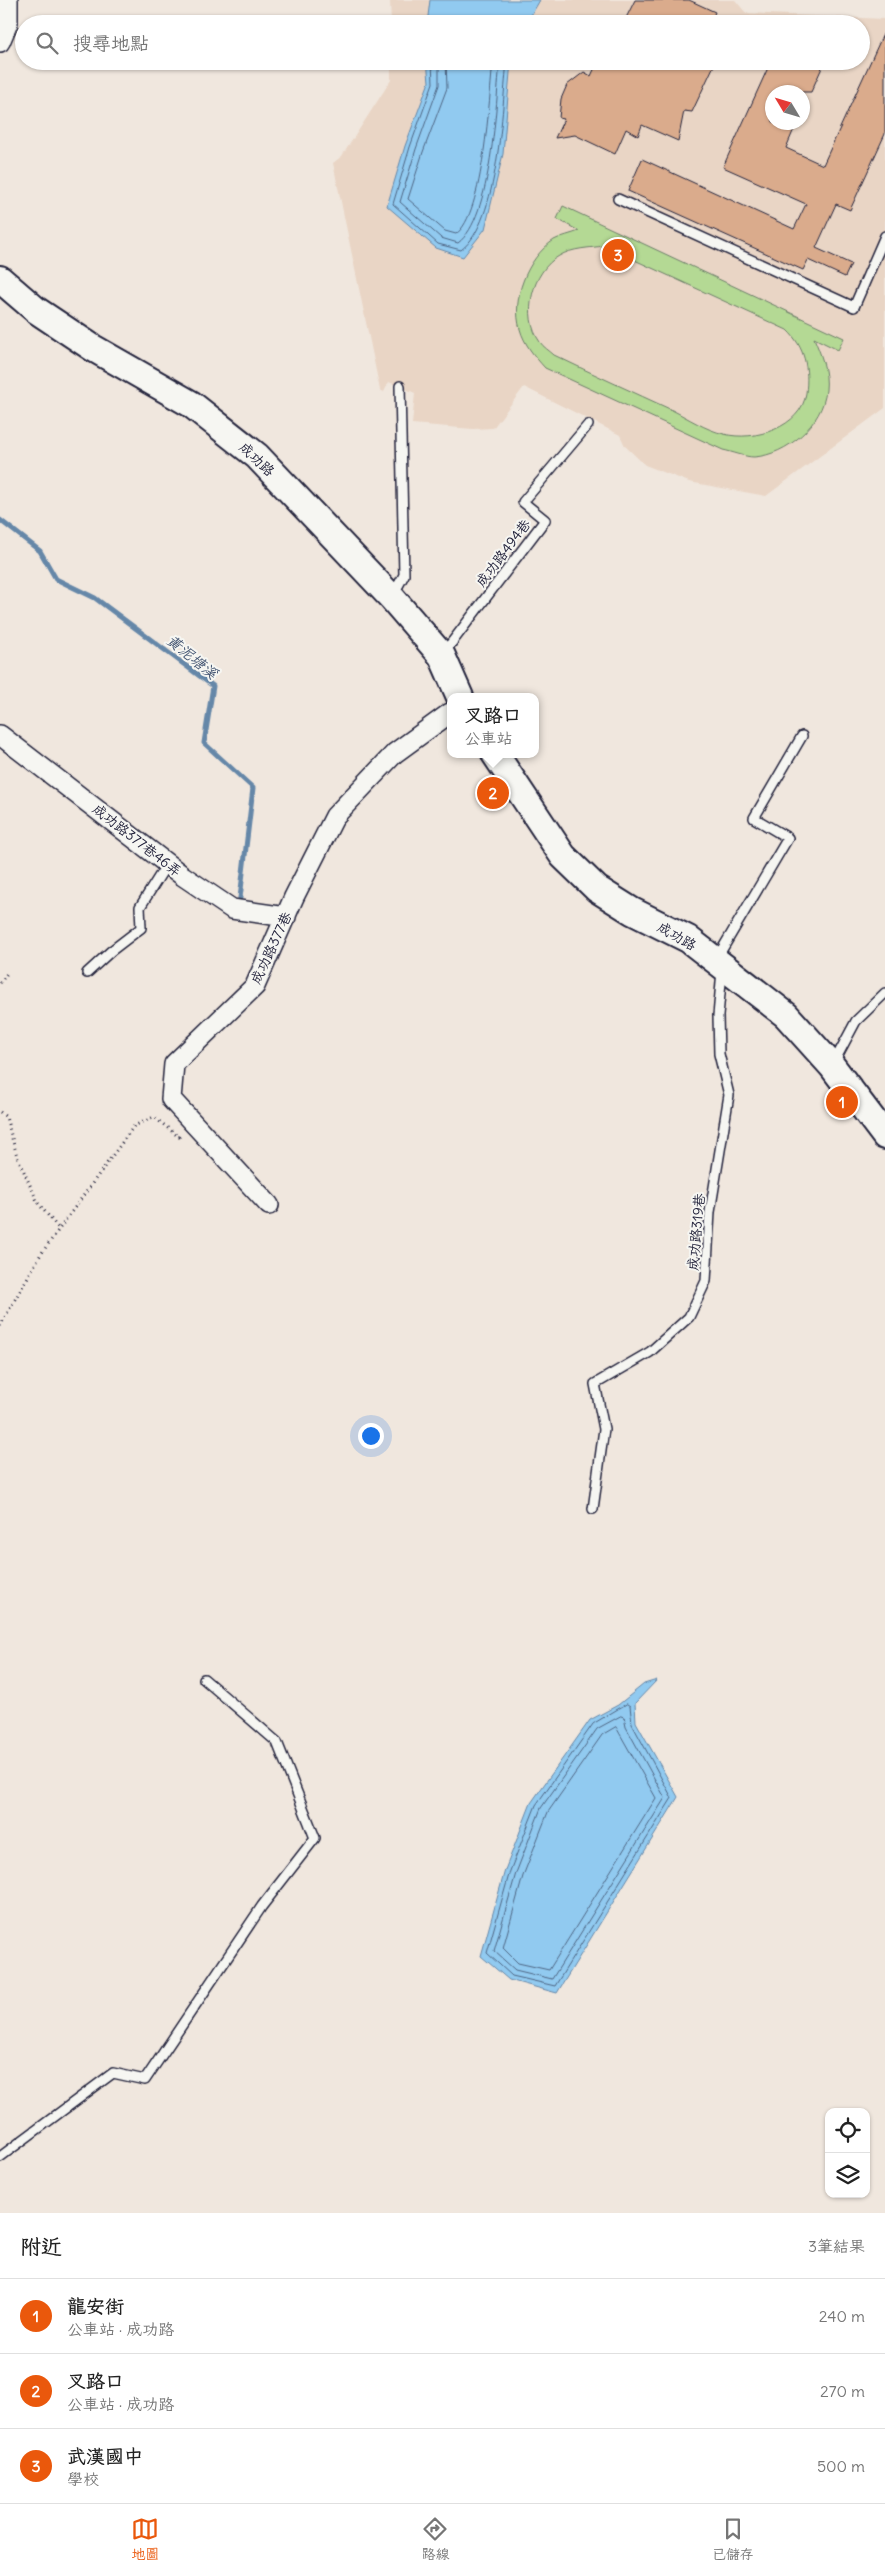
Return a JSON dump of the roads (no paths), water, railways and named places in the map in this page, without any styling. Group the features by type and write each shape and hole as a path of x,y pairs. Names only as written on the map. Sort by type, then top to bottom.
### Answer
{"street":[{"path":"0,42 8,23 8,0"},
{"name":"成功路","path":"0,279 36,310 93,348 191,404 258,456 392,598 442,656 458,693"},
{"name":"成功路377巷","path":"268,1205 171,1099 174,1064 255,986 294,897 335,816 395,753 447,715"},
{"name":"成功路377巷46弄","path":"0,735 167,864 232,909 286,917"},
{"name":"成功路","path":"498,758 563,856 597,888 632,911 688,939 786,1015 832,1066 885,1136"}],"lane":[{"path":"618,199 854,307 883,252 885,236"},
{"path":"392,598 404,575 400,386"},
{"name":"成功路494巷","path":"442,656 545,520 523,502 588,425"},
{"path":"719,964 788,838 754,818 802,736"},
{"path":"87,973 111,951 141,928 140,907 167,864"},
{"name":"成功路319巷","path":"593,1509 604,1429 595,1384 650,1352 689,1317 706,1281 710,1212 729,1095 719,1054 719,964"},
{"path":"832,1066 856,1021 885,993"},
{"path":"0,2157 113,2073 145,2080 262,1906 315,1838 277,1742 204,1679"}],"water":[{"path":"430,0 540,0 531,15 428,15"},
{"path":"428,70 510,70 503,154 485,229 463,257 436,248 387,206 405,146 429,82"},
{"path":"657,1680 635,1703 636,1722 678,1797 557,1993 509,1980 481,1956 505,1870 531,1803 590,1720 618,1705 644,1684"}],"waterway":[{"name":"黃泥塘溪","path":"0,520 40,551 56,579 95,598 213,686 204,743 253,788 240,898"}],"place":[{"name":"武漢國中","path":"618,255"},
{"name":"叉路口","path":"493,793"},
{"name":"龍安街","path":"842,1102"}]}
